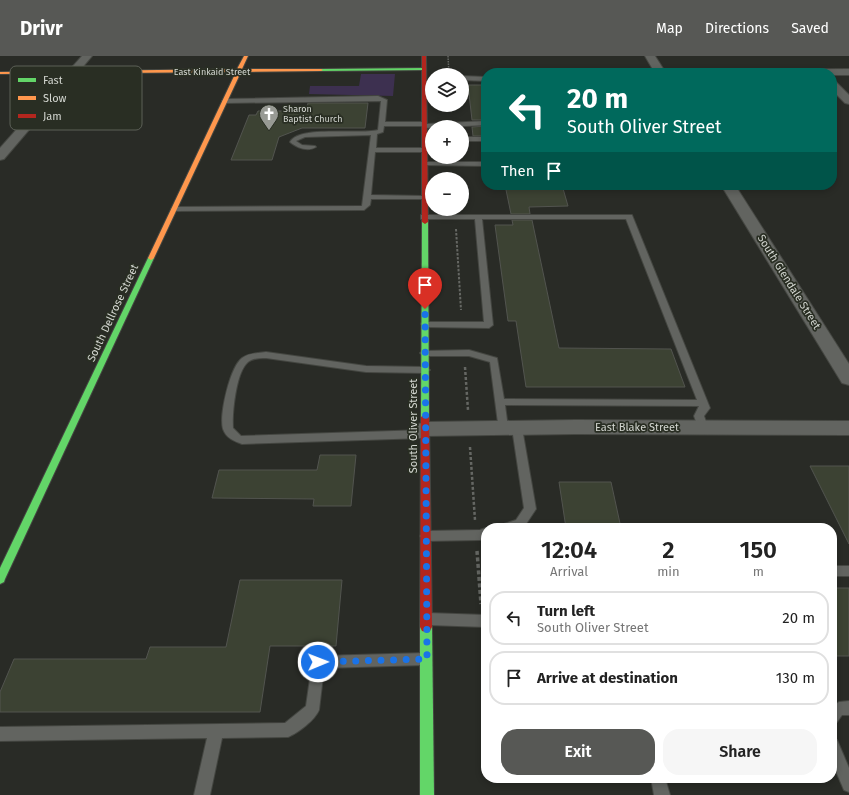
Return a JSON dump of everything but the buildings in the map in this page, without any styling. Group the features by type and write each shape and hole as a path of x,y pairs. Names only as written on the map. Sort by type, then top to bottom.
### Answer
{"street":[{"path":"79,66 87,56"},
{"name":"South Dellrose Street","path":"0,579 246,56"},
{"name":"South Oliver Street","path":"424,56 426,68"},
{"path":"650,56 657,68"},
{"path":"810,61 816,68"},
{"name":"East Kinkaid Street","path":"142,73 238,72 425,76"},
{"path":"837,72 849,72"},
{"path":"837,89 849,101"},
{"name":"South Oliver Street","path":"425,109 425,128"},
{"path":"0,156 23,130"},
{"name":"South Oliver Street","path":"425,147 424,217 427,795"},
{"name":"South Glendale Street","path":"731,190 849,379"},
{"name":"East Blake Street","path":"425,432 510,428 849,428"}],"lane":[{"path":"469,78 481,78"},
{"path":"225,101 380,98 384,100 381,131 374,133 304,135 296,138 293,142 301,147 314,147"},
{"path":"382,124 424,125 481,123"},
{"path":"175,209 357,209 366,207 374,133"},
{"path":"469,139 481,140"},
{"path":"372,150 424,150"},
{"path":"424,164 481,164"},
{"path":"368,197 424,198"},
{"path":"424,217 629,217 705,408 699,416 703,427"},
{"path":"425,324 489,325 478,217"},
{"path":"425,353 483,355 494,360 500,402 510,428 530,509 521,523"},
{"path":"425,370 366,369 266,356 253,356 242,362 237,374 230,406 228,428 231,434 242,440 425,432"},
{"path":"500,402 703,403"},
{"path":"426,536 481,535"},
{"path":"837,571 849,571"},
{"path":"426,619 481,621"},
{"path":"0,734 288,730 312,710 318,662 427,659"},
{"path":"837,711 839,709 849,708"},
{"path":"202,795 216,731"},
{"path":"837,757 849,785"},
{"path":"659,783 662,795"}],"path":[{"path":"448,56 449,68"}],"shaded area":[{"path":"361,74 395,74 393,96 309,94 310,86 359,86"}],"traffic: fast":[{"path":"321,70 424,69"},
{"path":"425,222 425,417"},
{"path":"0,579 151,258"},
{"path":"426,627 427,795"}],"traffic: slow":[{"path":"151,258 246,56"},
{"path":"142,72 321,70"},
{"path":"0,73 10,73"}],"traffic: jam":[{"path":"424,56 425,222"},
{"path":"425,417 426,627"}],"place":[{"name":"Sharon Baptist Church","path":"269,131"}],"route":[{"path":"318,662 427,659 425,309"}]}
